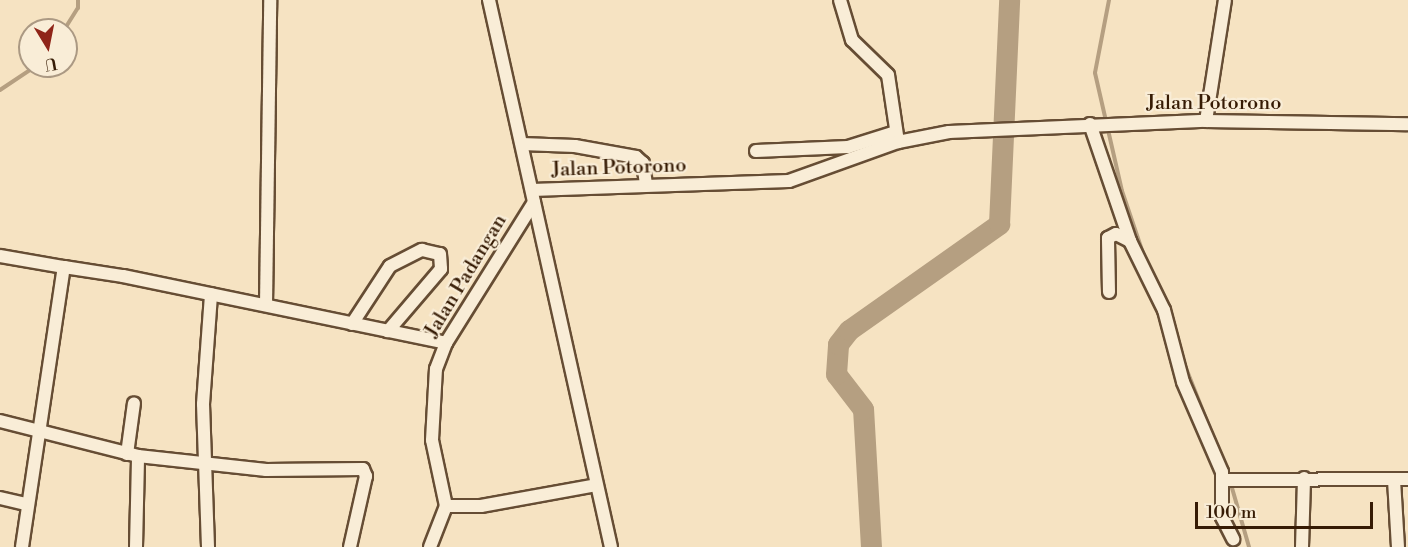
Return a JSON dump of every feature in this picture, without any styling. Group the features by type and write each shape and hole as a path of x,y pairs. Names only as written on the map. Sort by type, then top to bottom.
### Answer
{"street":[{"path":"266,305 270,0"},
{"path":"489,0 533,196"},
{"path":"756,152 848,147 897,137 888,75 852,40 840,0"},
{"path":"1206,121 1225,0"},
{"name":"Jalan Potorono","path":"611,547 533,196 646,185 789,181 897,137 949,132 1020,127 1206,121 1408,124"},
{"path":"1094,124 1130,241 1164,310 1183,382 1227,479 1219,497 1222,517 1233,539"},
{"path":"522,144 575,146 636,157 643,163 646,185"},
{"name":"Jalan Padangan","path":"446,506 432,440 436,369 446,343 533,196"},
{"path":"1109,292 1108,238 1116,234 1130,241"},
{"path":"352,324 390,266 422,250 440,254 441,269 388,331"},
{"path":"0,256 64,267 81,267 446,343"},
{"path":"22,547 36,433 64,267"},
{"path":"208,547 203,404 211,294"},
{"path":"134,403 136,547"},
{"path":"0,421 36,433 133,455 266,470 363,469 366,476 350,547"},
{"path":"1302,547 1304,478"},
{"path":"1227,479 1408,479"},
{"path":"1394,480 1398,547"},
{"path":"430,547 446,506 481,506 596,485"},
{"path":"0,498 27,504"}],"waterway":[{"path":"72,18 78,8 78,0"},
{"path":"871,547 863,409 836,374 838,344 849,330 999,224 1009,0"},
{"path":"1109,0 1095,73 1122,191 1144,256"},
{"path":"0,90 18,78"},
{"path":"1182,358 1218,449"},
{"path":"1230,481 1249,547"}]}
